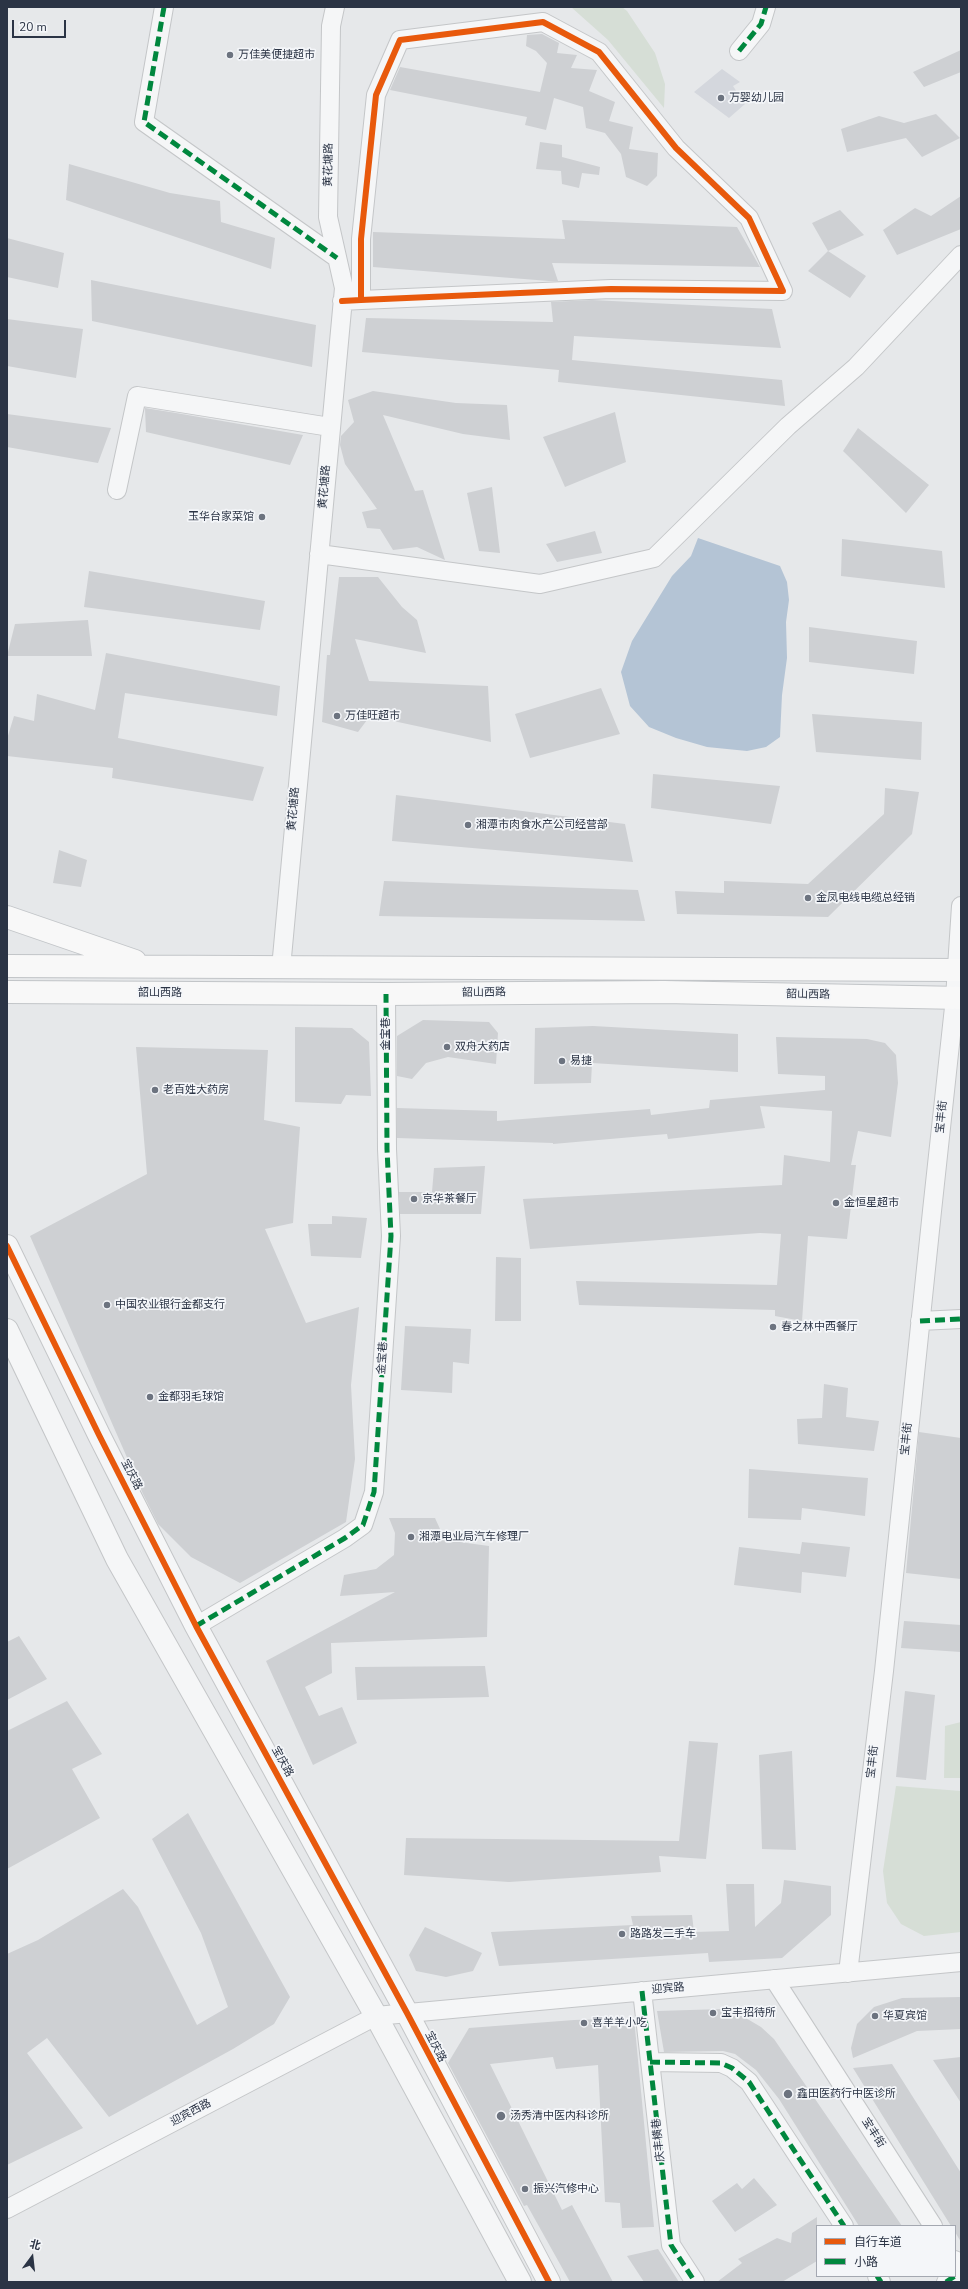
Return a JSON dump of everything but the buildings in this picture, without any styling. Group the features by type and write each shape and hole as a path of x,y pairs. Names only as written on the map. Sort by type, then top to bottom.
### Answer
{"main road":[{"path":"7,917 153,967"},
{"path":"7,966 958,970"},
{"name":"韶山西路","path":"7,992 386,994 664,992 958,998"}],"street":[{"path":"164,7 144,122 337,258"},
{"name":"黄花塘路","path":"281,968 318,554 344,288 328,217 331,26 335,7"},
{"path":"739,51 761,24 766,7"},
{"path":"342,301 611,289 784,291 749,218 676,148 599,52 543,22 400,40 376,95 361,239 361,300"},
{"path":"318,554 540,584 654,558 788,426 856,367 961,255"},
{"path":"117,490 137,396 330,427"},
{"name":"宝丰街","path":"848,1972 884,1671 920,1321 958,998 961,906"},
{"name":"金宝巷","path":"196,1626 345,1538 362,1526 374,1492 391,1236 387,1149 386,994"},
{"name":"宝庆路","path":"7,1246 99,1435 196,1626 407,2013 549,2282"},
{"path":"920,1321 961,1319"},
{"path":"7,1330 117,1559 376,2016 520,2282"},
{"name":"迎宾路","path":"376,2016 961,1962"},
{"name":"宝丰街","path":"774,1979 932,2225"},
{"name":"庆丰横巷","path":"642,1991 671,2245 695,2282"},
{"name":"迎宾西路","path":"7,2209 376,2016"},
{"path":"650,2062 721,2063 732,2068 749,2082 843,2225"}],"shaded area":[{"path":"571,7 622,7 627,11 655,53 665,84 664,108 608,40"},
{"name":"万婴幼儿园","path":"722,69 740,82 733,86 745,104 729,118 694,92"},
{"path":"961,1722 961,1778 944,1778 945,1726"},
{"path":"896,1786 961,1791 961,1932 924,1936 901,1924 887,1903 883,1871"}],"water":[{"path":"698,538 780,566 787,582 789,600 786,622 787,658 782,695 780,737 766,747 747,751 707,747 676,738 649,727 630,706 621,672 632,641 672,576 691,556"}],"marked path":[{"path":"164,7 144,122 337,258"},
{"path":"739,51 761,24 766,7"},
{"path":"196,1626 345,1538 363,1525 374,1492 391,1236 387,1149 386,994"},
{"path":"920,1321 961,1319"},
{"path":"642,1991 671,2245 695,2282"},
{"path":"650,2062 721,2063 732,2068 749,2082 843,2225"},
{"path":"878,2277 881,2282"},
{"path":"946,2282 954,2277"}],"cycle path":[{"path":"342,301 611,289 783,291 749,218 676,148 599,52 543,22 400,40 376,95 361,239 361,300"},
{"path":"7,1246 99,1435 196,1626 407,2013 549,2282"}],"place":[{"name":"万佳美便捷超市","path":"230,55"},
{"name":"万婴幼儿园","path":"721,98"},
{"name":"玉华台家菜馆","path":"262,517"},
{"name":"万佳旺超市","path":"337,716"},
{"name":"湘潭市肉食水产公司经营部","path":"468,825"},
{"name":"金凤电线电缆总经销","path":"808,898"},
{"name":"双舟大药店","path":"447,1047"},
{"name":"易捷","path":"562,1061"},
{"name":"老百姓大药房","path":"155,1090"},
{"name":"京华茶餐厅","path":"414,1199"},
{"name":"金恒星超市","path":"836,1203"},
{"name":"中国农业银行金都支行","path":"107,1305"},
{"name":"春之林中西餐厅","path":"773,1327"},
{"name":"金都羽毛球馆","path":"150,1397"},
{"name":"湘潭电业局汽车修理厂","path":"411,1537"},
{"name":"路路发二手车","path":"622,1934"},
{"name":"宝丰招待所","path":"713,2013"},
{"name":"华夏宾馆","path":"875,2016"},
{"name":"喜羊羊小吃","path":"584,2023"},
{"name":"鑫田医药行中医诊所","path":"788,2094"},
{"name":"汤秀清中医内科诊所","path":"501,2116"},
{"name":"振兴汽修中心","path":"525,2189"}]}
